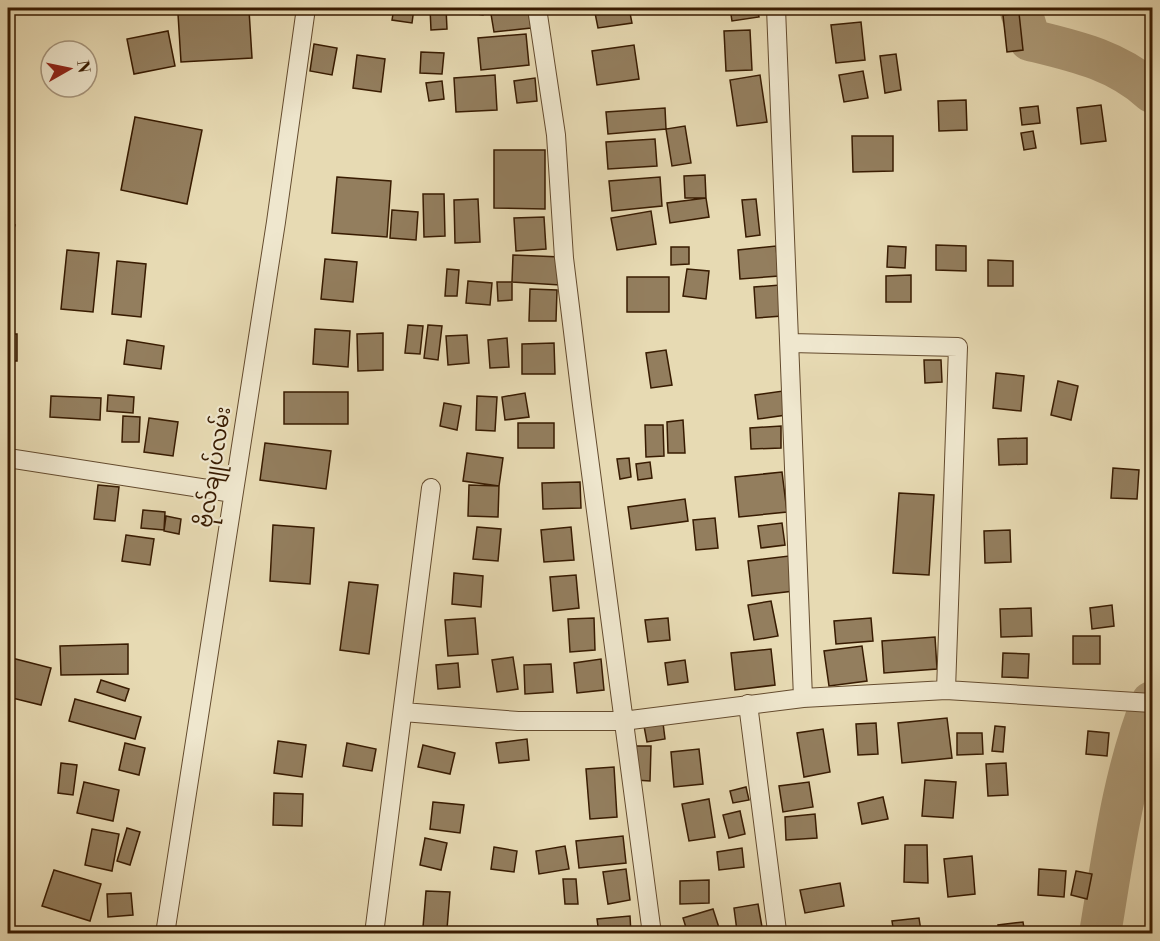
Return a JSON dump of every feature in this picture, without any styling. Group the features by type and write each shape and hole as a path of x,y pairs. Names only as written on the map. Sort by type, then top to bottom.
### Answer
{"street":[{"name":"ဗိုလ်ချုပ်လမ်း","path":"165,933 276,222 306,8"},
{"path":"537,8 556,135 564,258 652,933"},
{"path":"776,8 791,343 803,698"},
{"path":"791,343 958,346 946,690"},
{"path":"8,458 233,493"},
{"path":"374,933 431,488"},
{"path":"403,712 518,721 623,721 803,698 946,690 1152,703"},
{"path":"748,704 777,932"}],"building":[{"path":"394,8 414,8 412,23 392,20"},
{"path":"430,8 446,8 447,29 431,30"},
{"path":"456,8 484,8 483,15 455,11"},
{"path":"490,8 528,8 531,28 494,32"},
{"path":"594,8 629,8 632,23 598,28"},
{"path":"730,8 757,8 759,17 732,21"},
{"path":"829,8 858,8 859,9 830,13"},
{"path":"249,10 252,58 181,62 178,14"},
{"path":"1019,13 1023,50 1007,52 1003,15"},
{"path":"861,22 865,60 836,63 831,25"},
{"path":"750,30 752,70 726,71 724,31"},
{"path":"168,31 175,66 134,74 127,39"},
{"path":"526,34 529,65 481,70 478,38"},
{"path":"314,44 337,48 332,75 310,71"},
{"path":"634,45 639,79 597,85 592,51"},
{"path":"421,52 444,53 442,74 420,73"},
{"path":"896,54 901,90 885,93 880,56"},
{"path":"357,55 385,59 381,92 353,88"},
{"path":"8,60 11,61 8,85"},
{"path":"863,71 868,98 844,102 839,75"},
{"path":"495,75 497,110 456,112 454,78"},
{"path":"760,75 767,122 737,126 730,80"},
{"path":"535,78 537,101 517,103 514,81"},
{"path":"442,81 444,99 429,101 426,83"},
{"path":"966,100 967,130 939,131 938,101"},
{"path":"1101,105 1106,141 1081,144 1077,108"},
{"path":"1038,106 1040,123 1022,125 1020,108"},
{"path":"665,108 666,129 608,134 606,112"},
{"path":"135,117 202,130 187,204 121,190"},
{"path":"685,126 691,163 672,166 666,129"},
{"path":"1033,131 1036,148 1024,150 1021,133"},
{"path":"852,136 893,136 893,171 853,172"},
{"path":"655,139 657,166 608,169 606,142"},
{"path":"494,150 545,150 545,209 494,208"},
{"path":"705,175 706,198 685,198 684,176"},
{"path":"337,177 391,181 387,237 332,233"},
{"path":"660,177 662,206 612,211 609,181"},
{"path":"423,194 444,194 445,236 424,237"},
{"path":"706,198 709,217 670,223 667,203"},
{"path":"478,199 480,242 455,243 454,200"},
{"path":"756,199 760,235 746,237 742,200"},
{"path":"392,210 418,212 416,240 390,238"},
{"path":"651,211 656,244 617,250 611,218"},
{"path":"544,217 546,249 516,251 514,218"},
{"path":"8,222 15,225 8,250"},
{"path":"936,245 966,246 966,271 936,270"},
{"path":"776,246 779,276 740,279 738,250"},
{"path":"888,246 906,247 905,268 887,267"},
{"path":"671,247 689,247 689,264 671,265"},
{"path":"67,250 99,253 93,312 61,309"},
{"path":"513,255 561,257 560,285 512,282"},
{"path":"325,259 357,262 353,302 321,299"},
{"path":"988,260 1013,261 1013,286 988,286"},
{"path":"117,261 146,264 141,317 112,314"},
{"path":"447,269 459,270 457,296 445,296"},
{"path":"687,269 709,271 706,299 683,296"},
{"path":"911,275 911,302 886,302 886,276"},
{"path":"627,277 669,277 669,312 627,312"},
{"path":"468,281 492,283 490,305 466,303"},
{"path":"497,282 512,282 512,300 498,301"},
{"path":"780,285 782,316 756,318 754,287"},
{"path":"530,289 557,290 556,321 529,321"},
{"path":"408,325 423,326 420,354 405,353"},
{"path":"428,325 442,326 438,360 424,358"},
{"path":"315,329 350,331 348,367 313,364"},
{"path":"383,333 383,370 358,371 357,334"},
{"path":"8,334 17,334 17,361 8,361"},
{"path":"467,335 469,363 448,365 446,336"},
{"path":"507,338 509,367 490,368 488,340"},
{"path":"127,340 164,346 161,369 124,364"},
{"path":"554,343 555,374 522,374 522,344"},
{"path":"666,350 672,385 651,388 646,353"},
{"path":"924,360 941,360 942,382 925,383"},
{"path":"996,373 1024,376 1021,411 993,408"},
{"path":"1058,381 1078,386 1071,420 1051,415"},
{"path":"783,391 786,415 758,419 755,395"},
{"path":"284,392 348,392 348,424 284,424"},
{"path":"525,393 529,417 505,420 502,397"},
{"path":"108,395 134,397 133,413 107,411"},
{"path":"51,396 101,398 100,420 50,417"},
{"path":"477,396 497,397 495,431 476,430"},
{"path":"444,403 461,406 457,430 440,426"},
{"path":"123,416 140,417 139,442 122,442"},
{"path":"149,418 178,422 173,456 144,452"},
{"path":"683,420 685,453 668,453 667,422"},
{"path":"518,423 554,423 554,448 518,448"},
{"path":"645,425 663,425 664,456 646,457"},
{"path":"781,426 781,448 751,449 750,428"},
{"path":"1027,438 1027,464 999,465 998,439"},
{"path":"265,443 331,451 326,489 260,480"},
{"path":"467,453 503,458 499,486 463,481"},
{"path":"629,458 631,477 620,479 617,459"},
{"path":"650,462 652,478 638,480 636,464"},
{"path":"8,464 11,464 9,491 8,490"},
{"path":"1113,468 1139,470 1137,499 1111,498"},
{"path":"782,472 787,512 739,517 735,477"},
{"path":"580,482 581,508 543,509 542,483"},
{"path":"98,485 119,487 115,521 94,519"},
{"path":"469,485 499,486 498,517 468,516"},
{"path":"899,493 934,495 929,575 893,573"},
{"path":"685,499 688,521 631,529 628,507"},
{"path":"143,510 165,512 164,530 141,528"},
{"path":"166,516 181,519 179,534 164,531"},
{"path":"715,518 718,548 696,550 693,520"},
{"path":"782,523 785,545 761,548 758,526"},
{"path":"273,525 314,528 310,584 270,581"},
{"path":"477,527 501,529 498,561 473,559"},
{"path":"571,527 574,560 544,562 541,530"},
{"path":"1010,530 1011,562 985,563 984,531"},
{"path":"126,535 154,539 150,565 122,561"},
{"path":"789,556 794,591 752,596 748,561"},
{"path":"454,573 483,576 481,607 452,604"},
{"path":"576,575 579,608 553,611 550,577"},
{"path":"349,582 378,585 369,654 340,650"},
{"path":"771,601 778,636 754,640 748,605"},
{"path":"1112,605 1114,626 1092,629 1090,608"},
{"path":"1031,608 1032,636 1001,637 1000,609"},
{"path":"475,618 478,654 448,656 445,620"},
{"path":"594,618 595,650 570,652 568,619"},
{"path":"668,618 670,640 648,642 645,620"},
{"path":"871,618 873,641 836,644 834,621"},
{"path":"1073,636 1100,636 1100,664 1073,664"},
{"path":"935,637 937,669 884,673 882,641"},
{"path":"128,644 128,674 61,675 60,646"},
{"path":"862,646 867,681 829,686 824,651"},
{"path":"771,649 775,685 735,690 731,653"},
{"path":"1003,653 1029,654 1028,678 1002,677"},
{"path":"8,657 51,668 41,705 8,697"},
{"path":"513,657 518,689 497,692 492,660"},
{"path":"601,659 604,690 577,693 574,663"},
{"path":"685,660 688,682 668,685 665,663"},
{"path":"458,663 460,687 438,689 436,665"},
{"path":"551,664 553,692 525,694 524,665"},
{"path":"101,680 129,689 125,701 97,692"},
{"path":"75,699 141,717 135,739 69,721"},
{"path":"947,718 952,758 902,763 898,723"},
{"path":"663,723 665,739 647,742 644,726"},
{"path":"876,723 878,754 858,755 856,724"},
{"path":"995,726 1005,727 1003,752 992,751"},
{"path":"823,729 830,772 804,777 797,733"},
{"path":"1088,731 1109,733 1107,756 1086,754"},
{"path":"957,733 982,733 983,754 957,755"},
{"path":"527,739 529,760 499,763 496,743"},
{"path":"278,741 306,745 302,777 274,773"},
{"path":"125,743 145,748 139,775 119,770"},
{"path":"347,743 376,749 372,771 343,766"},
{"path":"423,745 455,753 450,774 418,767"},
{"path":"635,746 651,746 650,781 635,780"},
{"path":"699,749 703,784 674,787 671,752"},
{"path":"61,763 77,765 73,795 58,793"},
{"path":"1006,763 1008,795 988,796 986,764"},
{"path":"614,767 617,817 590,819 586,769"},
{"path":"925,780 956,782 953,818 922,816"},
{"path":"84,782 119,790 113,821 77,813"},
{"path":"809,782 813,807 783,812 779,786"},
{"path":"746,787 749,800 733,803 730,791"},
{"path":"274,793 303,794 302,826 273,825"},
{"path":"883,797 888,819 862,824 858,803"},
{"path":"709,799 715,837 689,841 682,804"},
{"path":"433,802 464,805 460,833 430,829"},
{"path":"740,811 745,834 729,838 723,815"},
{"path":"815,814 817,838 786,840 785,817"},
{"path":"127,828 140,832 130,865 117,861"},
{"path":"92,829 119,834 112,871 85,865"},
{"path":"623,836 626,863 579,868 576,841"},
{"path":"425,838 447,843 441,870 420,865"},
{"path":"905,845 927,845 928,883 904,882"},
{"path":"565,846 569,869 539,874 536,851"},
{"path":"494,847 517,851 514,872 491,869"},
{"path":"742,848 744,867 719,870 717,852"},
{"path":"972,856 975,894 948,897 944,859"},
{"path":"626,869 630,900 608,904 603,872"},
{"path":"1039,869 1066,871 1064,897 1038,895"},
{"path":"54,870 101,884 90,921 42,906"},
{"path":"1076,871 1092,874 1087,899 1071,895"},
{"path":"563,879 576,879 578,904 565,904"},
{"path":"709,880 709,903 680,904 680,881"},
{"path":"840,883 844,906 805,913 800,890"},
{"path":"426,891 450,892 447,929 423,927"},
{"path":"131,893 133,915 108,917 107,894"},
{"path":"758,904 762,927 737,931 734,908"},
{"path":"713,909 721,934 688,934 683,918"},
{"path":"630,916 631,934 599,934 597,919"},
{"path":"919,918 921,931 894,934 892,921"},
{"path":"1023,922 1025,934 999,934 998,925"}],"waterway":[{"path":"1020,8 1030,40 1110,64 1139,81 1152,92"},
{"path":"1100,934 1126,787 1152,702"}]}
